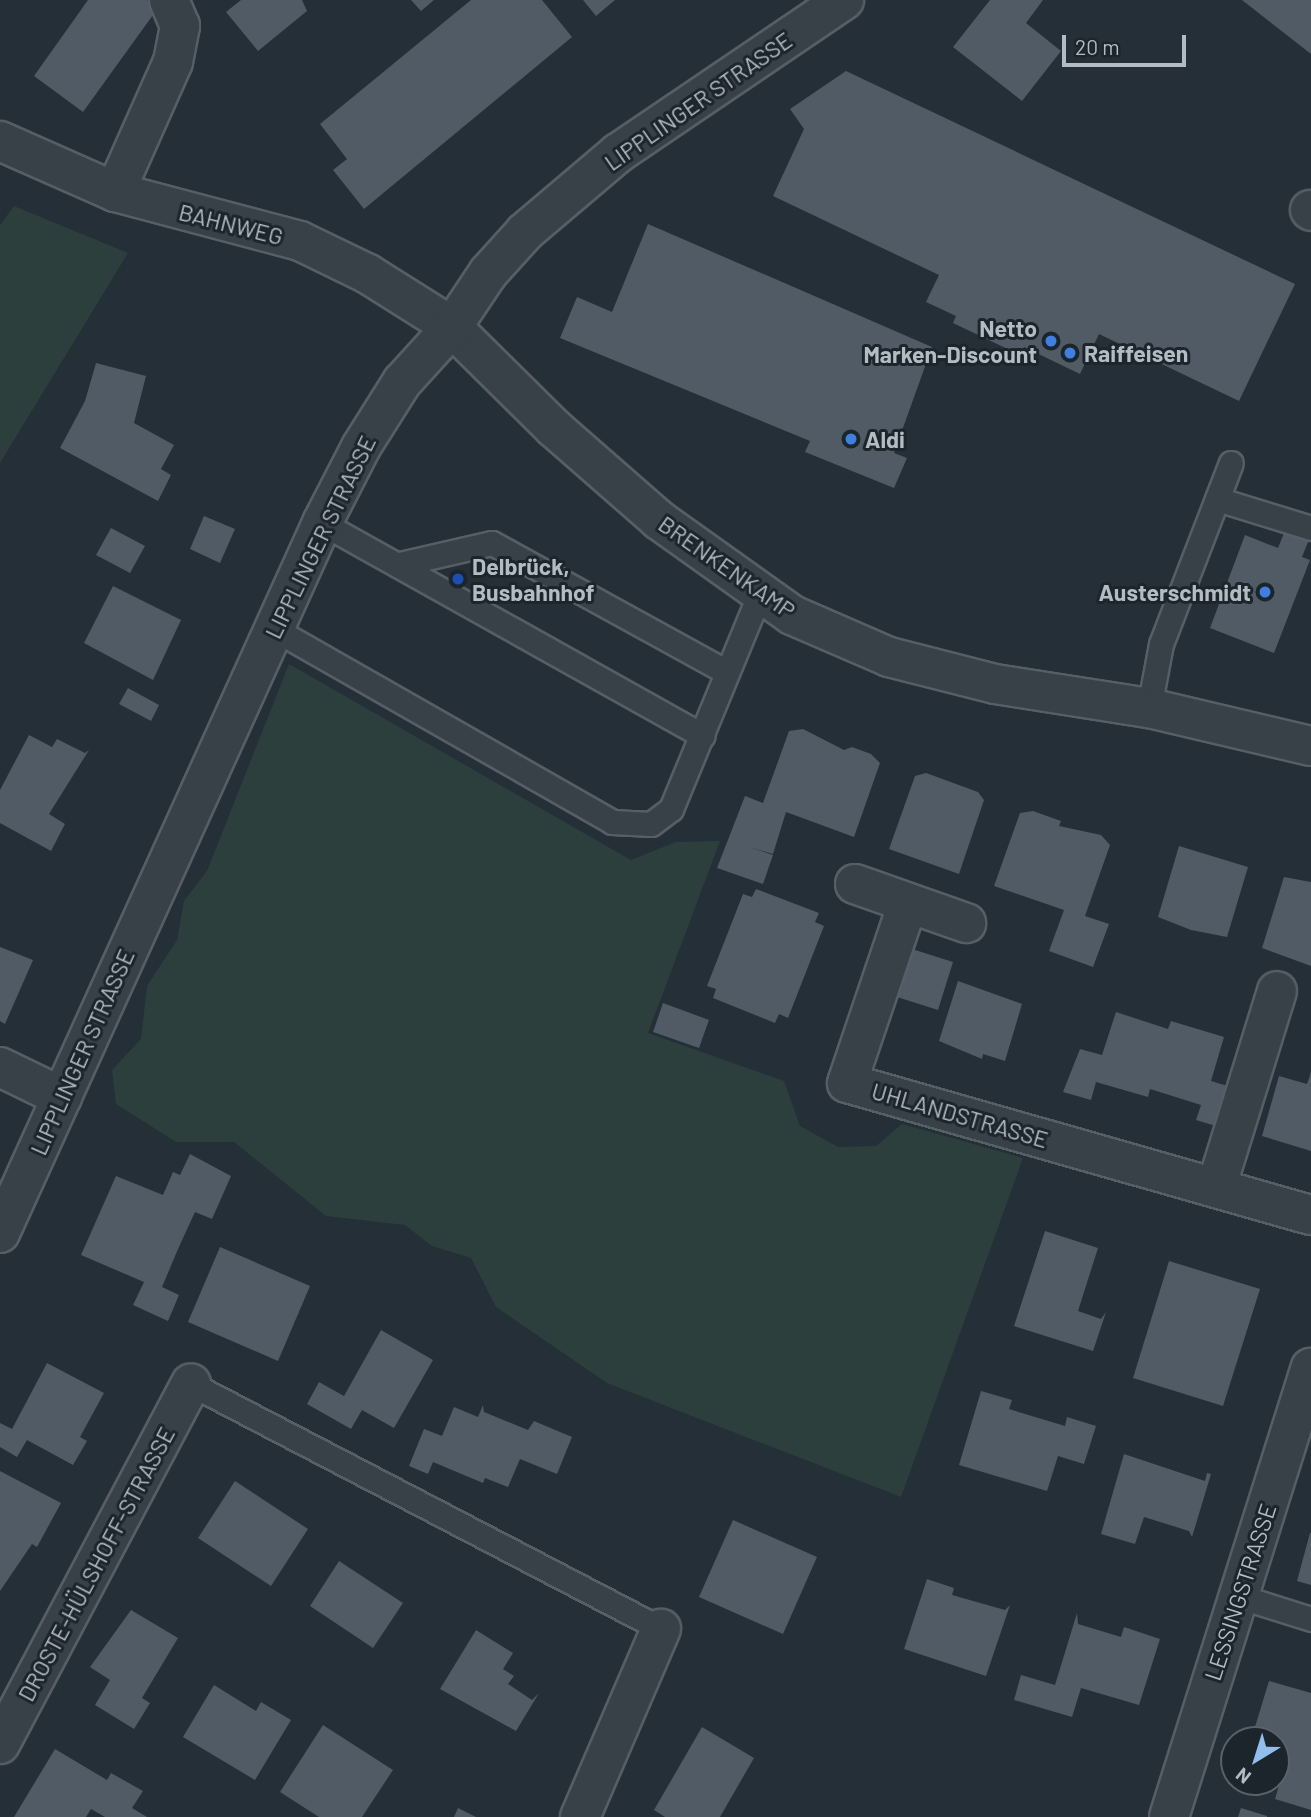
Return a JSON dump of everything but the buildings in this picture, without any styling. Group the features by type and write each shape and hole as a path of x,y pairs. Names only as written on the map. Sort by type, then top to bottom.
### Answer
{"street":[{"path":"115,192 173,62 180,26 169,0"},
{"name":"LIPPLINGER STRASSE","path":"0,1233 323,523 360,447 402,382 452,327 488,273 525,232 608,162 844,0"},
{"name":"BAHNWEG","path":"0,141 115,192 300,241 368,274 452,327"},
{"name":"BRENKENKAMP","path":"452,327 592,461 659,520 759,595 792,615 888,657 995,684 1149,708 1311,747"},
{"path":"855,884 966,923"},
{"name":"UHLANDSTRASSE","path":"908,903 846,1083 1311,1215"},
{"path":"1216,1188 1277,991"},
{"path":"0,1067 62,1097"},
{"name":"LESSINGSTRASSE","path":"1169,1817 1311,1368"},
{"name":"DROSTE-HÜLSHOFF-STRASSE","path":"0,1744 191,1384"},
{"path":"580,1817 661,1629"}],"lane":[{"path":"1149,708 1161,644 1231,463"},
{"path":"1217,499 1311,528"},
{"path":"323,523 703,736"},
{"path":"400,565 492,543 727,672"},
{"path":"276,629 612,822 651,824 671,809 759,595"},
{"path":"191,1384 661,1629"},
{"path":"1238,1596 1311,1619"}],"green space":[{"path":"14,206 128,253 0,463 0,225"},
{"path":"289,664 631,860 676,842 720,841 648,1033 784,1081 800,1126 838,1147 876,1146 902,1124 1023,1158 901,1497 607,1383 496,1307 471,1258 432,1246 405,1225 326,1216 234,1142 176,1142 116,1104 112,1070 141,1039 147,986 177,940 184,901 207,871"}],"place":[{"name":"Netto Marken-Discount","path":"1051,341"},
{"name":"Raiffeisen","path":"1070,353"},
{"name":"Aldi","path":"851,439"},
{"name":"Delbrück, Busbahnhof","path":"458,579"},
{"name":"Austerschmidt","path":"1265,592"}]}
